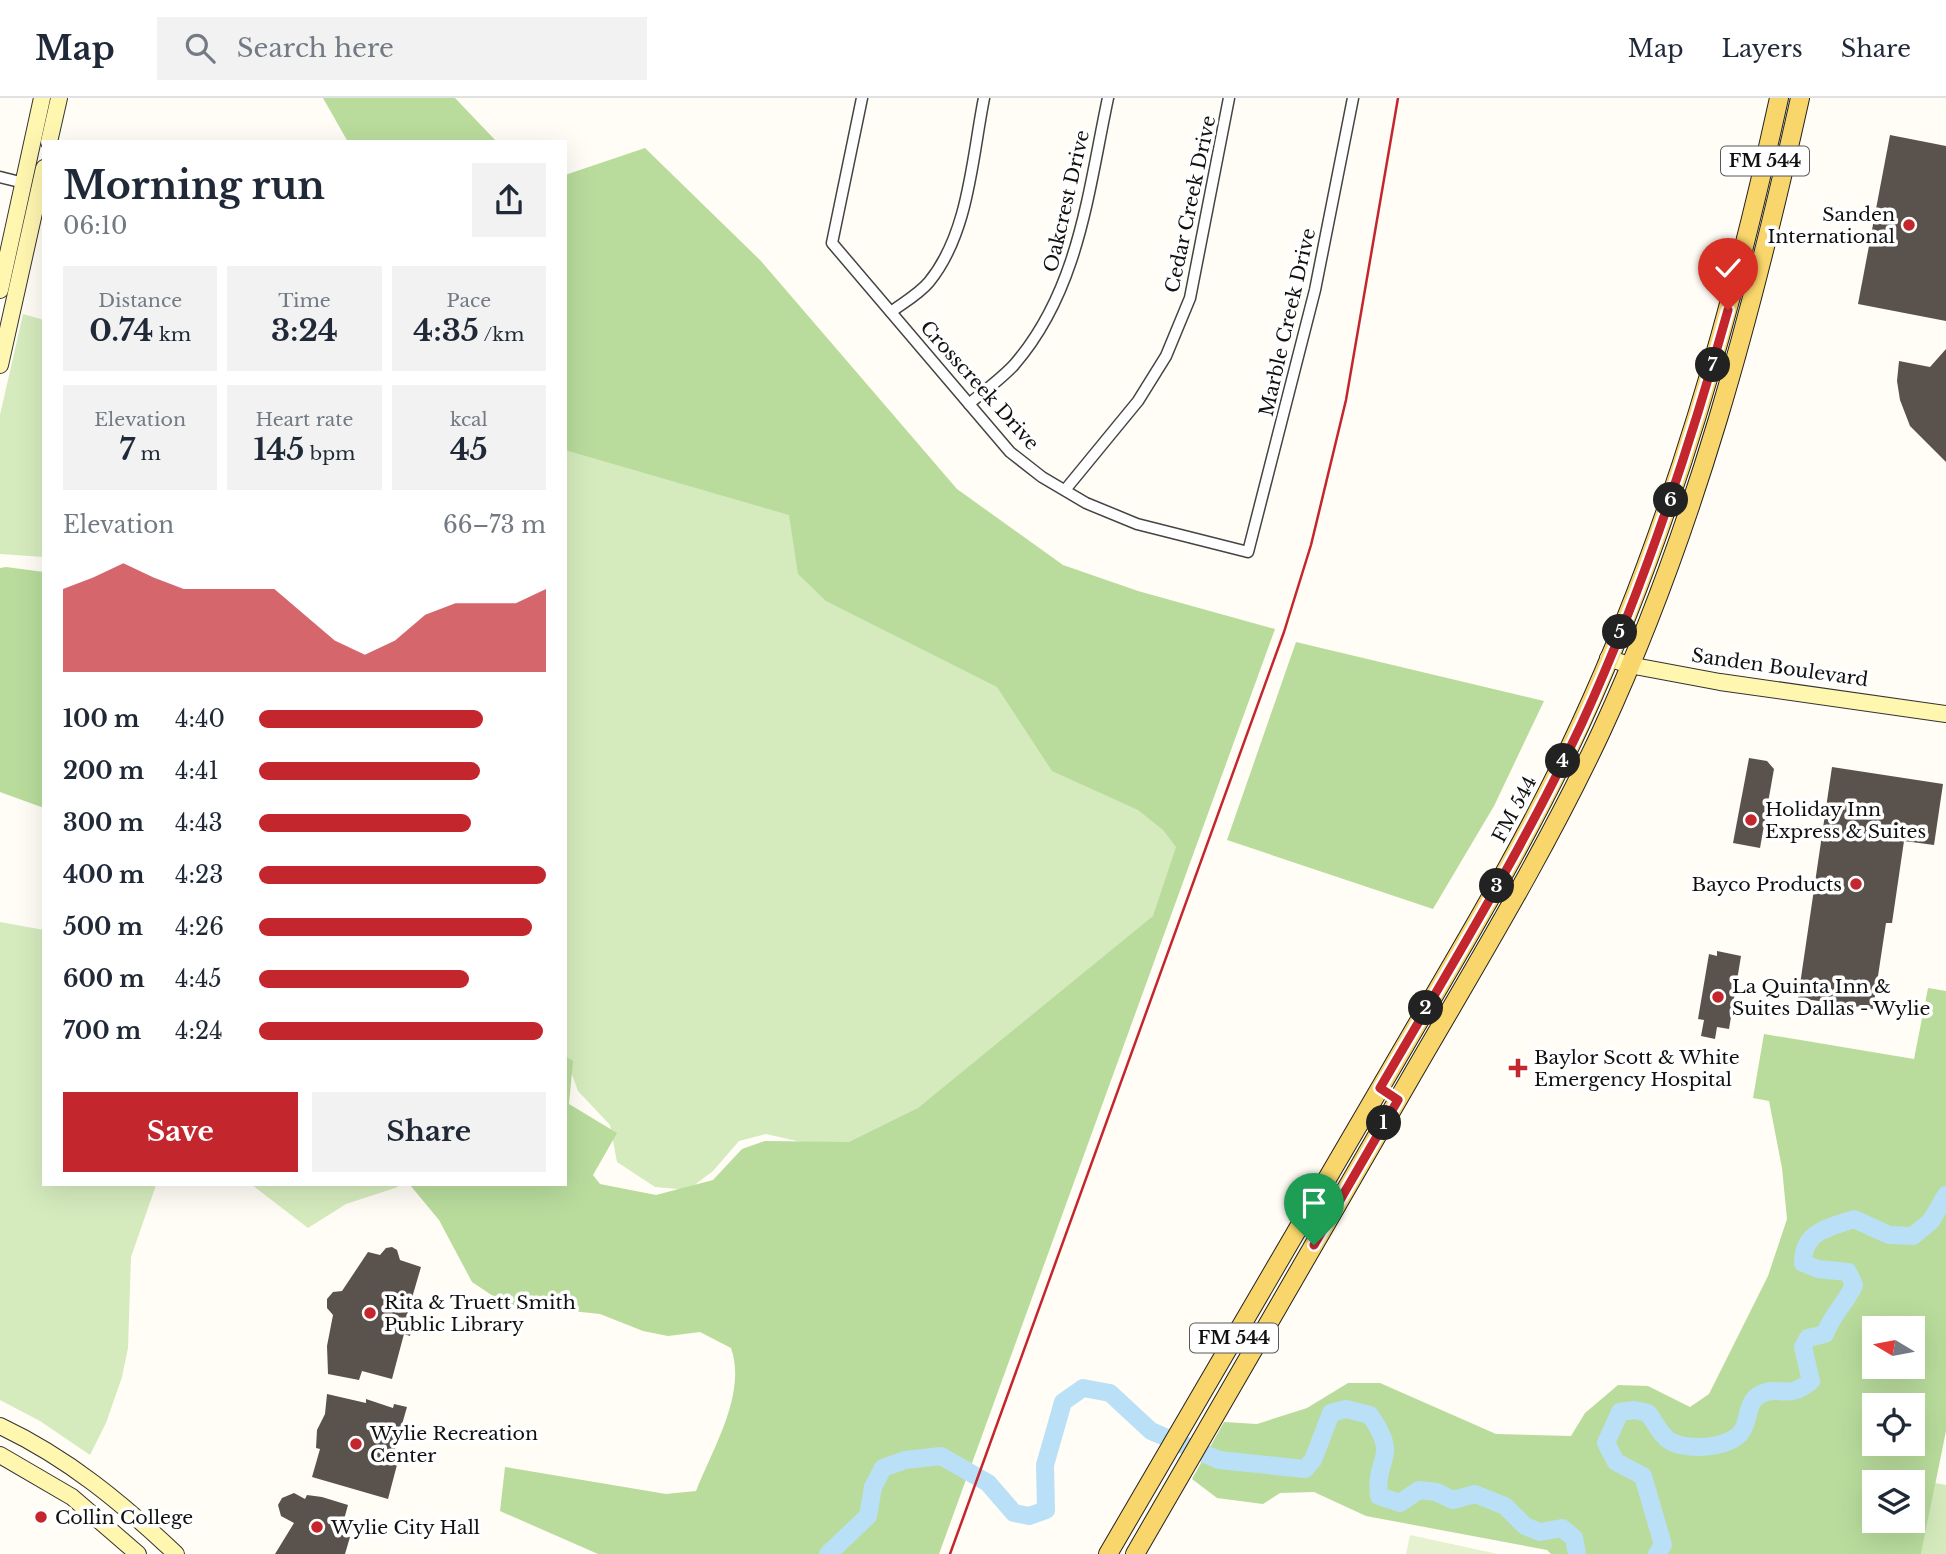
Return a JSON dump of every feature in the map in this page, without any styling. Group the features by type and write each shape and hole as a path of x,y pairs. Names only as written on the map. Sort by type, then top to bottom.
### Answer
{"main road":[{"path":"0,290 41,98"},
{"path":"49,140 59,98"},
{"name":"FM 544","path":"1108,1554 1504,874 1578,731 1674,491 1732,295 1779,98"},
{"name":"FM 544","path":"1135,1554 1527,876 1597,739 1694,498 1753,298 1800,98"},
{"path":"0,365 5,321 42,176"},
{"path":"1732,295 1753,298"},
{"name":"Sanden Boulevard","path":"1608,658 1629,665 1720,682 1946,714"},
{"path":"1380,1088 1398,1100"},
{"path":"0,1426 46,1450 94,1482 176,1554"},
{"path":"0,1454 78,1502 138,1554"},
{"path":"78,1502 94,1482"}],"street":[{"name":"Crosscreek Drive","path":"862,98 832,243 1010,452 1065,490 1137,524 1248,552"},
{"path":"891,312 927,284 946,257 958,228 984,98"},
{"name":"Oakcrest Drive","path":"969,404 1012,367 1055,307 1068,276 1079,236 1108,98"},
{"name":"Cedar Creek Drive","path":"1065,490 1132,410 1167,356 1189,298 1230,98"},
{"name":"Marble Creek Drive","path":"1248,552 1315,290 1353,98"},
{"path":"0,177 24,183"}],"green space":[{"path":"323,98 455,98 495,140 347,140"},
{"path":"645,148 761,261 957,489 1063,565 1138,591 1275,629 939,1554 598,1554 500,1511 505,1467 666,1494 696,1491 719,1439 731,1402 735,1365 731,1348 700,1332 668,1336 643,1331 600,1314 505,1304 472,1282 439,1220 411,1186 567,1186 567,1057 573,1061 569,1104 617,1133 593,1175 600,1184 656,1195 713,1180 742,1149 765,1141 849,1142 918,1108 1153,916 1176,847 1163,830 1138,810 1052,771 997,687 826,601 798,574 789,515 567,451 567,174"},
{"path":"23,314 42,319 42,557 0,554 0,415"},
{"path":"567,448 839,516 1222,750 1029,1263 837,1150 766,1134 739,1141 713,1171 688,1190 655,1187 617,1162 610,1125 578,1091 567,1061"},
{"path":"0,568 42,572 42,807 0,792"},
{"path":"1296,642 1544,701 1494,806 1433,909 1227,840"},
{"path":"0,922 42,930 42,1186 156,1186 131,1257 128,1348 122,1377 106,1423 90,1455 40,1421 0,1400"},
{"path":"1928,988 1946,991 1946,1431 1921,1554 1551,1554 1547,1550 1366,1516 1314,1492 1280,1493 1263,1504 1217,1498 1192,1479 1224,1422 1257,1424 1307,1408 1348,1383 1380,1383 1496,1434 1571,1436 1585,1413 1618,1385 1648,1386 1690,1407 1709,1394 1768,1276 1787,1219 1782,1168 1769,1101 1753,1098 1764,1034 1914,1059"},
{"path":"253,1186 398,1187 346,1204 308,1228"},
{"path":"1935,1483 1946,1485 1946,1554 1921,1554"},
{"path":"1410,1535 1498,1554 1406,1554"}],"building":[{"name":"Sanden International","path":"1890,135 1946,146 1946,321 1858,304"},
{"path":"1946,349 1946,462 1910,426 1900,400 1897,381 1899,361 1930,367"},
{"name":"Holiday Inn Express & Suites","path":"1749,758 1767,761 1774,769 1760,848 1733,843"},
{"name":"Bayco Products","path":"1832,767 1943,784 1934,845 1904,841 1892,923 1886,923 1873,1009 1798,998"},
{"name":"La Quinta Inn & Suites Dallas - Wylie","path":"1717,951 1741,956 1729,1029 1717,1027 1715,1039 1701,1036 1704,1020 1698,1019 1709,954 1717,956"},
{"name":"Rita & Truett Smith Public Library","path":"386,1248 397,1250 400,1260 421,1267 407,1315 415,1318 410,1336 404,1334 392,1379 362,1371 359,1380 328,1374 327,1346 333,1315 327,1308 327,1299 333,1292 342,1291 368,1252 380,1255"},
{"name":"Wylie Recreation Center","path":"327,1394 366,1403 366,1399 393,1408 394,1404 407,1407 392,1459 398,1461 388,1499 312,1477 320,1449 316,1448 317,1430 325,1414"},
{"name":"Wylie City Hall","path":"294,1493 305,1499 307,1495 322,1497 348,1505 340,1534 350,1537 345,1554 275,1554 294,1523 281,1516 278,1505 282,1498"}],"waterway":[{"path":"1657,1554 1663,1545 1643,1476 1616,1462 1606,1443 1620,1412 1634,1410 1648,1413 1667,1439 1684,1446 1718,1445 1736,1437 1742,1431 1756,1397 1773,1391 1790,1392 1811,1381 1803,1347 1808,1338 1825,1334 1854,1285 1848,1272 1818,1269 1803,1263 1804,1252 1812,1237 1826,1228 1854,1219 1889,1235 1913,1236 1931,1221 1946,1195"},
{"path":"828,1554 868,1516 873,1487 883,1468 905,1460 941,1456 988,1483 1014,1513 1029,1516 1046,1510 1045,1465 1063,1402 1083,1388 1110,1393 1151,1431 1219,1460 1305,1469 1313,1460 1331,1413 1346,1409 1370,1415 1384,1441 1385,1450 1378,1483 1379,1496 1400,1503 1419,1490 1436,1492 1453,1500 1475,1494 1505,1506 1525,1526 1540,1532 1562,1528 1574,1538 1577,1554"}],"railway":[{"path":"950,1554 1284,632 1311,545 1346,400 1398,98"}],"place":[{"name":"Sanden International","path":"1909,225"},
{"name":"Holiday Inn Express & Suites","path":"1751,820"},
{"name":"Bayco Products","path":"1856,884"},
{"name":"La Quinta Inn & Suites Dallas - Wylie","path":"1718,997"},
{"name":"Baylor Scott & White Emergency Hospital","path":"1518,1068"},
{"name":"Rita & Truett Smith Public Library","path":"370,1313"},
{"name":"Wylie Recreation Center","path":"356,1444"},
{"name":"Collin College","path":"41,1517"},
{"name":"Wylie City Hall","path":"317,1527"}],"route":[{"path":"1314,1245 1398,1100 1380,1088 1504,874 1583,720 1625,620 1674,491 1728,310"}]}
